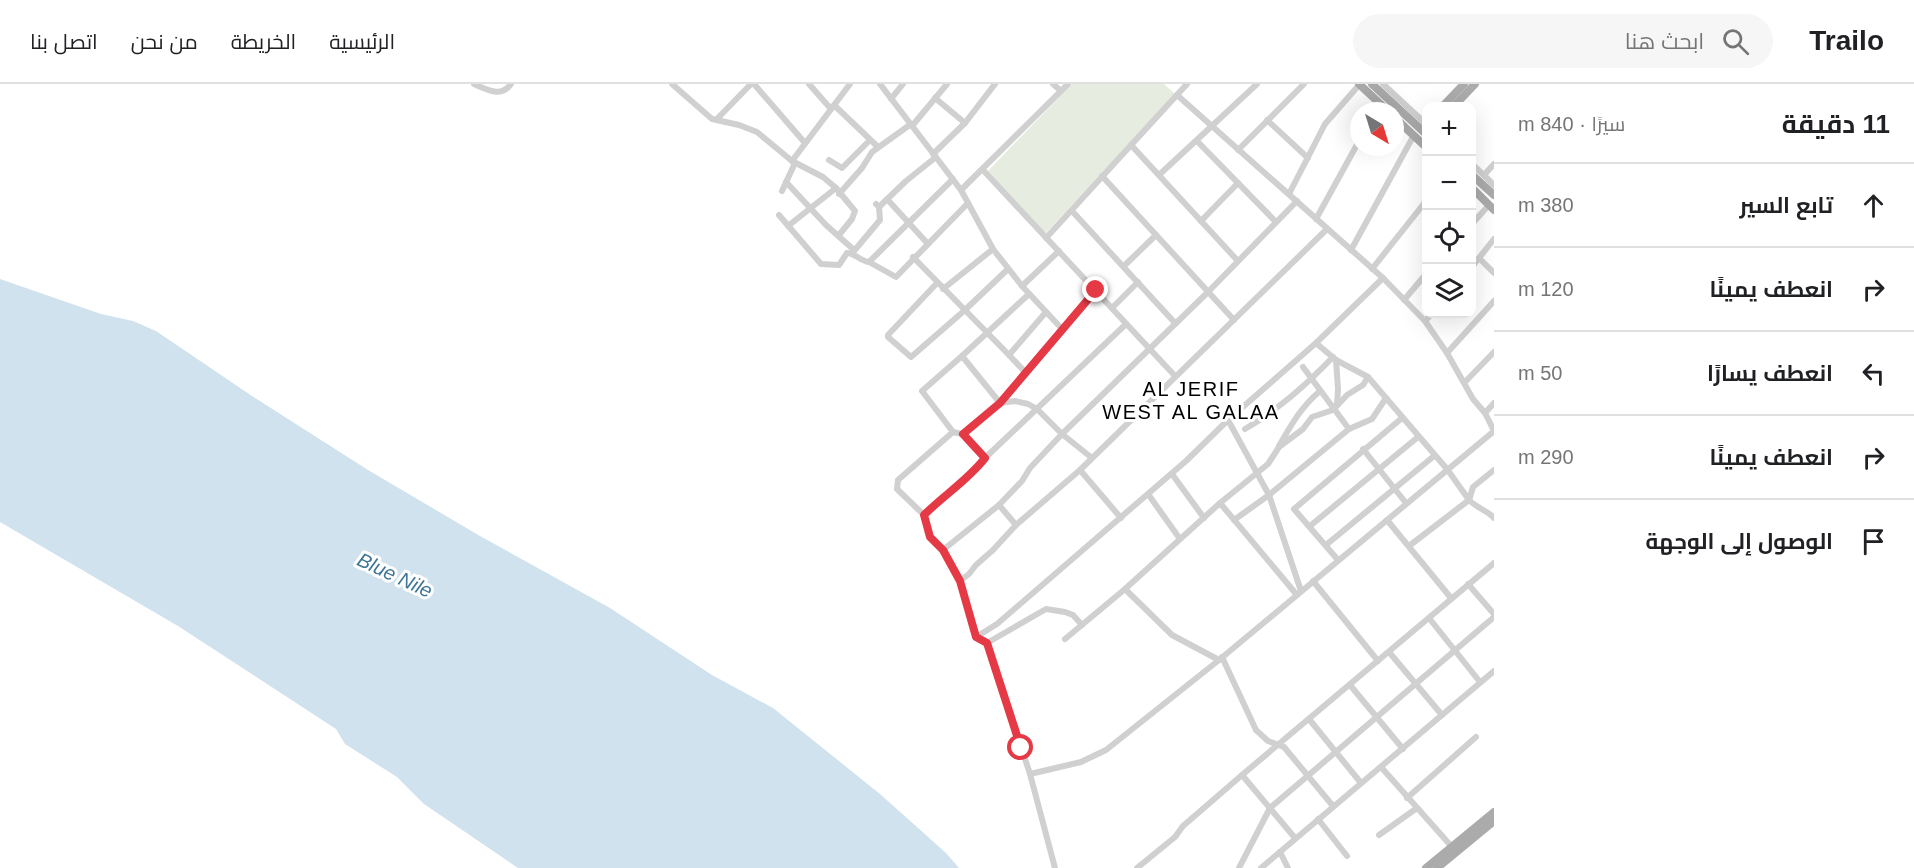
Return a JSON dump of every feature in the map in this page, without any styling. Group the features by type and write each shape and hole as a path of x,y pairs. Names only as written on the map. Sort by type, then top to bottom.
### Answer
{"main road":[{"path":"1359,84 1374,102"},
{"path":"1372,84 1422,131"},
{"path":"1447,102 1464,84"},
{"path":"1458,102 1475,84"},
{"path":"1404,126 1414,135 1422,134"},
{"path":"1476,179 1494,195"},
{"path":"1476,193 1492,207"},
{"path":"1426,868 1494,813"},
{"path":"1437,868 1494,821"}],"street":[{"path":"474,84 497,92 506,90 512,84"},
{"path":"672,84 712,119 757,132 794,162 822,177 855,211 852,219 839,235"},
{"path":"717,119 753,84 805,143"},
{"path":"809,84 878,147"},
{"path":"782,191 805,143 850,84"},
{"path":"880,84 961,190 993,249 1022,286 1062,330"},
{"path":"891,99 903,84"},
{"path":"788,226 837,191 862,168 868,156 878,147 911,125 947,84"},
{"path":"778,215 821,264 839,265 845,254 853,251 880,220 877,206 934,155 965,123 995,84"},
{"path":"1053,84 1061,91"},
{"path":"961,190 1068,84"},
{"path":"1046,238 1185,87 1176,84"},
{"path":"1159,175 1257,84"},
{"path":"1238,150 1304,84"},
{"path":"1289,194 1325,124 1359,84"},
{"path":"1383,84 1422,130"},
{"path":"1030,774 1081,762 1106,750 1221,658 1494,431 1485,413 1473,399 1465,382 1425,321 1383,278 1177,95"},
{"path":"935,98 965,123"},
{"path":"1267,120 1308,158"},
{"path":"1351,250 1414,135"},
{"path":"829,160 842,168 870,140"},
{"path":"1197,141 1276,222"},
{"path":"1131,145 1237,260"},
{"path":"1316,219 1351,156"},
{"path":"1484,176 1494,164"},
{"path":"1476,168 1494,185"},
{"path":"982,170 1175,376"},
{"path":"1102,176 1234,320"},
{"path":"869,262 953,179"},
{"path":"786,182 826,225 839,235 861,261 869,262 894,277 968,203"},
{"path":"1201,221 1238,183"},
{"path":"887,199 928,244"},
{"path":"943,550 999,504 1062,434 1208,292 1297,201"},
{"path":"1372,269 1422,206"},
{"path":"1476,221 1492,207"},
{"path":"1072,211 1175,323"},
{"path":"960,581 1016,525 1080,470 1327,229"},
{"path":"1124,266 1156,235"},
{"path":"1474,264 1494,239"},
{"path":"943,288 993,249"},
{"path":"1022,286 1059,251"},
{"path":"913,258 1026,373"},
{"path":"1479,258 1494,273"},
{"path":"937,283 889,332 888,337 913,357 1008,269"},
{"path":"976,637 997,624 1172,474 1228,420 1316,343 1383,278"},
{"path":"1404,300 1422,279"},
{"path":"1112,308 1138,282"},
{"path":"963,434 1000,403 1096,290"},
{"path":"985,458 963,434 953,432 922,391 1029,294"},
{"path":"1447,353 1494,301"},
{"path":"1009,355 1046,312"},
{"path":"1425,321 1428,318"},
{"path":"924,515 943,496 973,473 985,458 1126,324"},
{"path":"1316,343 1334,359 1368,377 1447,469 1469,500 1482,511 1492,514"},
{"path":"1465,382 1494,352"},
{"path":"962,356 1000,403"},
{"path":"1245,429 1276,410 1334,359"},
{"path":"1334,359 1338,389 1335,408"},
{"path":"1303,367 1349,429"},
{"path":"1279,447 1303,429 1312,417 1335,408 1347,395 1363,385 1368,377"},
{"path":"1065,639 1125,589 1220,503 1268,464 1296,417 1307,402 1320,391"},
{"path":"1234,520 1269,495 1349,429 1372,419 1386,398"},
{"path":"1000,403 1022,402 1037,410 1092,458"},
{"path":"1485,413 1494,403"},
{"path":"1338,560 1294,509 1402,418"},
{"path":"1228,420 1269,495 1299,593"},
{"path":"953,432 898,480 897,489 924,515 930,537 943,550 960,581 976,637 987,643 1030,774 1055,868"},
{"path":"1310,526 1418,437"},
{"path":"1363,450 1406,503"},
{"path":"1326,545 1434,456"},
{"path":"1080,470 1121,518"},
{"path":"1409,546 1469,500 1473,487 1494,470"},
{"path":"1172,474 1204,518"},
{"path":"1148,494 1180,539"},
{"path":"1220,503 1299,593"},
{"path":"999,504 1016,525"},
{"path":"1387,520 1451,598"},
{"path":"1137,868 1175,837 1183,826 1242,775 1494,563"},
{"path":"1313,580 1378,661"},
{"path":"1239,868 1270,808 1494,616 1468,584"},
{"path":"1125,589 1159,625 1172,635 1221,658 1256,730 1268,741 1284,747 1333,806"},
{"path":"987,643 1046,609 1073,615 1082,626"},
{"path":"1429,618 1480,682"},
{"path":"1389,652 1442,715"},
{"path":"1261,868 1494,671"},
{"path":"1350,685 1403,749"},
{"path":"1309,719 1361,783"},
{"path":"1407,798 1476,737"},
{"path":"1382,767 1452,847"},
{"path":"1242,775 1295,838"},
{"path":"1379,836 1417,808"},
{"path":"1318,819 1347,856"},
{"path":"1280,852 1288,868"}],"shaded area":[{"path":"1072,84 1164,84 1175,94 1043,236 985,174"}],"water":[{"name":"Blue Nile","path":"0,279 101,314 133,321 156,331 368,470 480,536 610,608 712,675 773,708 880,794 946,853 959,868 518,868 424,804 397,777 345,744 336,729 178,626 0,522"}],"district":[{"name":"AL JERIF WEST AL GALAA","path":"1191,400"}],"route":[{"path":"1021,748 987,643 976,637 960,581 943,550 930,537 924,515 943,496 973,473 985,458 963,434 1000,403 1096,290"}]}
